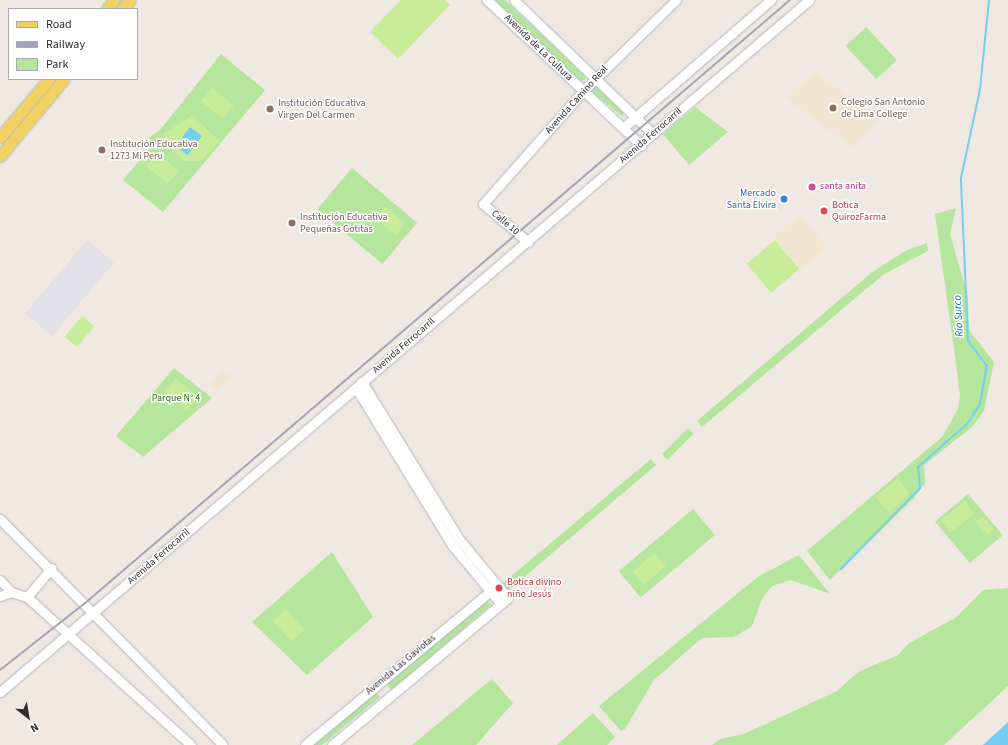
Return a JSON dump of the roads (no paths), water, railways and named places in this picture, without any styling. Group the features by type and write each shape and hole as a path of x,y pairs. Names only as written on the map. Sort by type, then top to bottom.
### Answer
{"main road":[{"path":"107,8 114,0"},
{"path":"123,8 130,0"},
{"path":"0,137 48,80"},
{"path":"0,156 63,80"}],"street":[{"name":"Avenida de La Cultura","path":"487,0 641,145"},
{"name":"Avenida de La Cultura","path":"514,0 653,134"},
{"name":"Avenida Camino Real","path":"483,204 582,91 676,0"},
{"path":"623,128 771,0"},
{"name":"Avenida Ferrocarril","path":"0,692 528,242 809,0"},
{"name":"Calle 10","path":"483,204 528,242"},
{"path":"359,385 459,539 494,588"},
{"path":"0,519 72,589 92,614 223,745"},
{"path":"27,597 51,568"},
{"path":"0,580 11,592 27,597 191,745"},
{"name":"Avenida Las Gaviotas","path":"305,745 494,588 504,601 332,745"},
{"path":"0,596 11,592"}],"water":[{"path":"190,127 202,136 188,155 176,146"},
{"path":"1008,722 1008,745 983,745"}],"waterway":[{"name":"Río Surco","path":"841,569 920,488 918,467 967,424 980,404 987,366 968,341 961,178 980,89 989,0"}],"railway":[{"path":"0,670 84,604 790,0"}],"place":[{"name":"Colegio San Antonio de Lima College","path":"833,108"},
{"name":"Institución Educativa Virgen Del Carmen","path":"270,109"},
{"name":"Institución Educativa 1273 Mi Peru","path":"102,150"},
{"name":"santa anita","path":"812,187"},
{"name":"Mercado Santa Elvira","path":"784,199"},
{"name":"Botica QuirozFarma","path":"824,211"},
{"name":"Institución Educativa Pequeñas Gotitas","path":"292,223"},
{"name":"Botica divino niño Jesús","path":"499,588"}],"park label":[{"name":"Parque N° 4","path":"176,399"}]}
